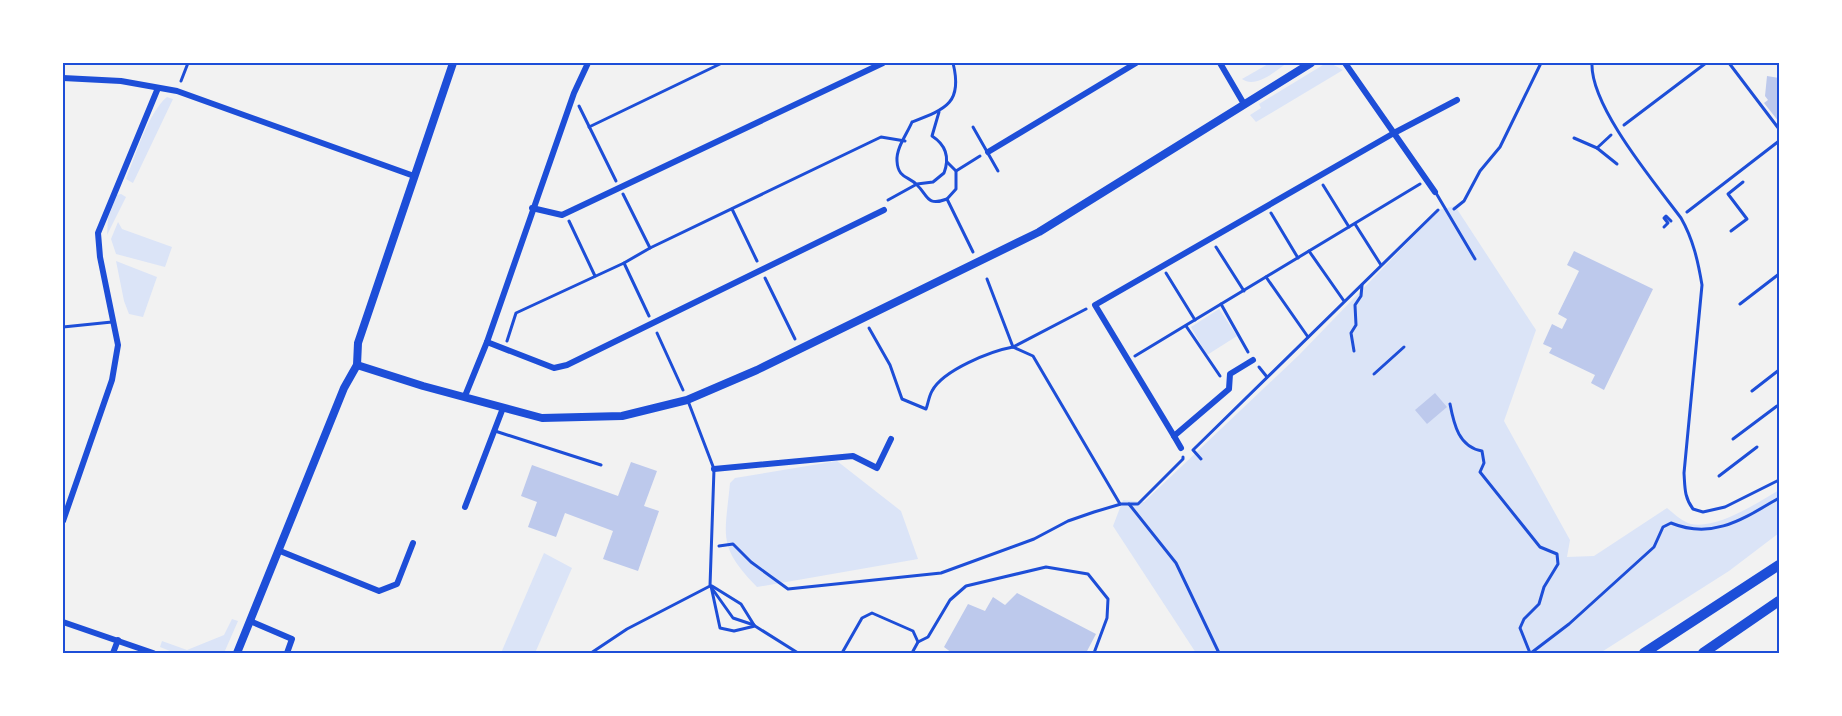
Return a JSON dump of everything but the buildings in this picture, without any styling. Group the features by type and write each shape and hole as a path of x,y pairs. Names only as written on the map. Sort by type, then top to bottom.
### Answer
{"highway":[{"path":"1644,653 1779,566"},
{"path":"1703,653 1779,601"}],"street":[{"path":"237,653 344,388 357,365 358,343 453,63"},
{"path":"465,396 487,342 574,93 588,63"},
{"path":"532,208 566,214 883,63"},
{"path":"988,152 1136,63"},
{"path":"1220,63 1244,104"},
{"path":"357,365 423,386 542,418 622,416 687,400 757,370 1039,232 1311,63"},
{"path":"1345,63 1435,192"},
{"path":"63,78 121,81 177,91 414,176"},
{"path":"63,521 112,380 118,345 99,257 98,233 158,88"},
{"path":"1181,448 1095,305 1457,100"},
{"path":"487,342 554,368 567,366 884,210"},
{"path":"1174,436 1229,389 1230,374 1252,360"},
{"path":"465,507 503,408"},
{"path":"714,469 853,456 878,468 891,440"},
{"path":"280,551 379,591 396,584 414,543"},
{"path":"250,621 292,639 287,653"},
{"path":"63,622 153,653"},
{"path":"114,653 118,640"}],"lane":[{"path":"1592,63 1599,96 1618,129 1691,235 1702,285 1684,473 1685,494 1688,502 1693,509 1714,511 1779,480"},
{"path":"973,127 998,171"},
{"path":"1435,192 1475,259"},
{"path":"63,327 114,322"},
{"path":"687,400 714,469 711,586 720,628 734,632 754,626"},
{"path":"495,431 601,465"},
{"path":"912,653 918,642 928,637 950,600 966,586 1046,567 1088,574 1108,599 1107,618 1094,653"},
{"path":"711,586 741,604 754,626"},
{"path":"711,586 733,618 754,626 798,653"},
{"path":"591,653 627,629 711,586"},
{"path":"842,653 862,618 872,613 913,631 918,642"}],"path":[{"path":"177,91 188,63"},
{"path":"589,127 722,63"},
{"path":"947,162 939,178 926,185 917,184 906,179 898,168 897,153 905,141 912,122 939,112 950,102 958,84 953,63"},
{"path":"1448,213 1464,201 1480,171 1500,147 1541,63"},
{"path":"1597,148 1618,129 1706,63"},
{"path":"1730,63 1779,129"},
{"path":"574,93 650,248"},
{"path":"917,184 928,199 941,201 956,189 956,171 947,162 943,145 932,136 939,112"},
{"path":"505,349 516,313 882,137 905,141"},
{"path":"1574,138 1597,148 1617,164"},
{"path":"1720,187 1779,141"},
{"path":"956,171 988,152"},
{"path":"1318,177 1348,227"},
{"path":"1128,361 1427,180"},
{"path":"1731,231 1746,219 1728,194 1743,182"},
{"path":"884,210 887,201 917,184"},
{"path":"947,198 973,253"},
{"path":"1267,206 1298,258"},
{"path":"1201,459 1193,450 1434,212 1444,208"},
{"path":"566,214 595,276"},
{"path":"1355,224 1381,265"},
{"path":"1211,239 1244,291"},
{"path":"1309,251 1344,301"},
{"path":"624,263 687,400"},
{"path":"1162,266 1195,320"},
{"path":"1740,304 1779,274"},
{"path":"1266,277 1308,337"},
{"path":"987,279 1014,347 1033,356 1121,504"},
{"path":"1354,351 1351,333 1356,326 1355,305 1361,296 1362,283"},
{"path":"1221,304 1252,360 1267,377"},
{"path":"863,319 890,365 902,399 926,409 932,391 943,378 999,350 1014,347 1095,305"},
{"path":"1186,326 1229,389"},
{"path":"1374,374 1404,347"},
{"path":"1752,391 1779,370"},
{"path":"1449,404 1463,443 1482,451 1484,463 1480,472 1540,547 1557,554 1558,564 1544,587 1539,604 1524,619 1520,628 1526,648 1531,653 1569,624 1654,547 1663,527 1671,523 1688,530 1714,530 1779,498"},
{"path":"1733,439 1777,406"},
{"path":"1719,476 1757,447"},
{"path":"712,547 733,544 751,562 788,589 940,573 1034,539 1068,521 1121,504 1138,504 1183,459 1181,448"},
{"path":"1129,504 1176,563 1219,653"}],"shaded area":[{"path":"1270,63 1287,63 1259,80 1247,82 1242,79"},
{"path":"1330,63 1343,70 1256,122 1250,115 1261,108 1259,104"},
{"path":"167,97 173,99 133,183 126,179 138,147 148,123"},
{"path":"121,194 126,197 107,235 108,218 117,195"},
{"path":"1455,206 1536,330 1504,421 1570,540 1567,557 1594,556 1667,508 1688,523 1702,525 1737,514 1779,490 1779,533 1729,571 1600,653 1196,653 1113,526 1123,500 1144,502 1299,355 1439,210"},
{"path":"118,222 122,229 172,247 165,267 116,254 111,239"},
{"path":"116,261 157,277 143,317 129,314"},
{"path":"1219,309 1237,336 1207,355 1191,327"},
{"path":"837,461 901,511 918,559 757,587 735,561 727,540 726,516 730,483 735,478"},
{"path":"544,553 572,568 535,653 501,653"},
{"path":"232,619 238,621 224,653 175,653 160,647 162,641 187,650 224,635"}]}
